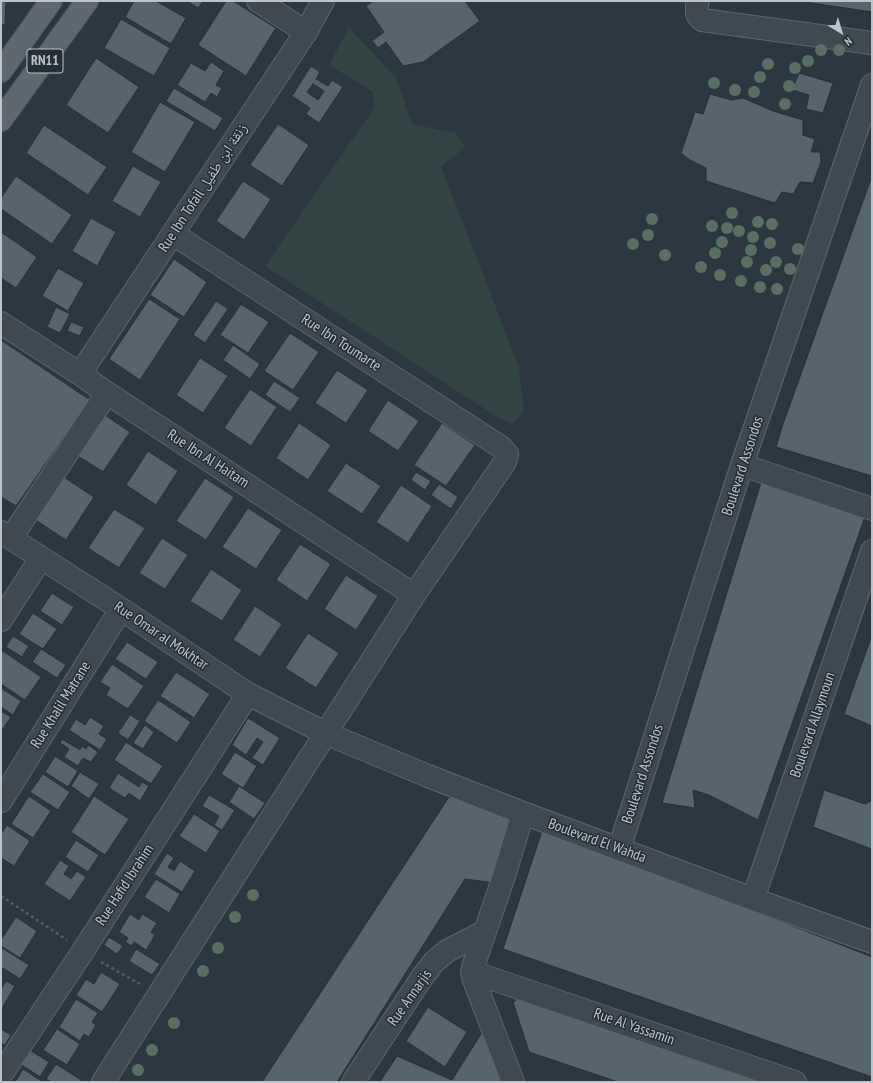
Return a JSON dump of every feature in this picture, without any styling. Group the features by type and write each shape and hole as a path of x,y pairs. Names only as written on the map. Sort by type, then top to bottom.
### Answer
{"main road":[{"name":"RN11","path":"1,71 51,1"},
{"name":"RN11","path":"1,120 87,1"}],"street":[{"path":"258,1 306,32"},
{"name":"Rue Ibn Tofail زنقة ابن طفيل","path":"80,374 306,32 323,1"},
{"path":"697,7 702,20 711,22 872,43"},
{"name":"Boulevard Assondos","path":"619,849 742,465 872,85"},
{"name":"Rue Ibn Toumarte","path":"173,234 501,447 507,454 505,462 414,595"},
{"name":"Rue Ibn Al Haitam","path":"1,323 414,595"},
{"path":"6,535 108,393"},
{"path":"742,465 872,508"},
{"name":"Rue Omar al Mokhtar","path":"6,535 121,609 248,694 325,733"},
{"path":"1,620 41,558"},
{"name":"Boulevard Allaymoun","path":"753,899 870,564"},
{"path":"103,1082 414,595"},
{"name":"Rue Khalil Matrane","path":"1,801 121,609"},
{"name":"Rue Hafid Ibrahim","path":"1,1075 83,951 248,694"},
{"name":"Boulevard El Wahda","path":"325,733 428,776 523,813 872,942"},
{"path":"516,1080 472,972 523,813"},
{"name":"Rue Annarjis","path":"353,1082 423,976 434,962 447,951 484,932"},
{"name":"Rue Al Yassamin","path":"472,972 795,1082"}],"green space":[{"path":"349,27 397,79 412,124 455,133 466,147 441,166 519,367 524,412 512,424 494,415 265,266 374,108 373,92 329,65"}],"building":[{"path":"1,1 6,1 5,25 1,25"},
{"path":"134,1 156,1 186,18 171,44 125,17"},
{"path":"187,1 203,1 198,8"},
{"path":"226,1 233,1 276,28 246,76 198,45"},
{"path":"373,1 465,1 480,21 423,62 403,66 386,42 378,48 372,41 384,32 366,6"},
{"path":"798,1 872,1 872,12"},
{"path":"121,19 170,48 154,76 104,48"},
{"path":"96,58 139,87 108,133 66,105"},
{"path":"211,62 224,71 216,85 222,88 217,97 211,93 205,102 177,85 191,63 205,71"},
{"path":"311,66 320,72 316,79 328,86 332,80 343,87 319,123 306,114 310,108 292,96","holes":["313,84 324,91 318,100 307,92"]},
{"path":"799,73 833,83 823,113 806,109 809,95 792,90"},
{"path":"174,88 223,118 215,131 166,101"},
{"path":"710,94 731,100 743,98 773,111 803,120 803,135 815,139 811,152 820,152 821,162 813,183 800,182 793,194 782,192 775,203 706,181 706,168 690,160 681,153 695,112 703,114"},
{"path":"160,102 195,122 165,172 131,152"},
{"path":"278,124 309,145 282,186 250,165"},
{"path":"44,125 107,167 88,195 26,153"},
{"path":"133,166 161,182 140,217 112,201"},
{"path":"16,176 72,215 52,244 1,209 1,198"},
{"path":"872,176 872,476 776,447"},
{"path":"243,181 271,199 244,240 216,221"},
{"path":"91,218 116,232 97,266 72,251"},
{"path":"1,232 37,257 16,288 1,278"},
{"path":"174,259 207,282 184,317 150,295"},
{"path":"58,268 84,283 68,311 42,296"},
{"path":"149,299 180,319 140,380 109,359"},
{"path":"216,301 228,309 205,343 193,335"},
{"path":"241,304 269,322 248,353 220,335"},
{"path":"56,307 70,314 60,333 47,327"},
{"path":"71,322 84,327 80,336 67,331"},
{"path":"290,333 319,352 293,390 264,371"},
{"path":"1,340 90,400 16,506 1,497"},
{"path":"233,345 260,364 250,379 223,360"},
{"path":"200,358 228,376 203,413 176,395"},
{"path":"337,370 368,390 346,423 315,403"},
{"path":"274,381 300,398 290,412 265,395"},
{"path":"250,389 277,407 251,446 224,428"},
{"path":"388,400 419,421 398,451 368,431"},
{"path":"102,413 130,432 103,472 75,454"},
{"path":"299,423 331,445 308,480 276,458"},
{"path":"442,423 475,445 446,486 414,465"},
{"path":"148,451 178,471 156,505 126,485"},
{"path":"346,463 381,486 362,514 327,491"},
{"path":"416,472 431,481 425,490 411,480"},
{"path":"764,473 867,511 758,820 709,795 693,790 695,808 662,803"},
{"path":"62,476 94,497 66,540 34,519"},
{"path":"205,478 234,497 206,540 176,521"},
{"path":"439,484 458,497 451,509 431,495"},
{"path":"401,485 432,506 408,543 376,522"},
{"path":"248,508 282,530 256,569 222,547"},
{"path":"114,509 145,528 119,568 88,548"},
{"path":"162,538 188,555 165,589 139,573"},
{"path":"300,544 331,564 307,601 276,580"},
{"path":"211,569 242,590 222,621 190,601"},
{"path":"346,575 378,596 356,630 324,609"},
{"path":"52,593 74,607 62,625 40,611"},
{"path":"255,606 282,624 260,657 233,640"},
{"path":"33,613 57,629 43,649 19,634"},
{"path":"308,633 339,653 316,688 285,668"},
{"path":"872,635 872,726 844,714"},
{"path":"13,636 29,646 22,657 6,647"},
{"path":"127,642 158,662 146,679 115,659"},
{"path":"41,649 66,665 57,678 32,662"},
{"path":"3,651 41,677 25,700 1,684 1,654"},
{"path":"112,664 144,686 128,709 106,695 110,688 100,682"},
{"path":"176,672 210,694 194,718 160,696"},
{"path":"1,688 21,701 13,715 1,707"},
{"path":"158,700 191,722 177,743 144,721"},
{"path":"1,711 11,717 2,730 1,730"},
{"path":"130,715 140,721 128,740 118,733"},
{"path":"90,717 104,726 99,734 107,739 100,750 69,730 76,719 85,725"},
{"path":"248,718 280,738 263,765 252,758 263,742 257,738 246,755 232,745"},
{"path":"145,725 154,732 143,749 133,743"},
{"path":"62,739 80,750 82,746 86,749 88,745 98,752 91,762 83,758 78,766 64,757 69,749 60,743"},
{"path":"126,742 163,766 151,784 114,760"},
{"path":"235,752 257,766 243,788 221,774"},
{"path":"55,756 78,771 68,787 45,772"},
{"path":"80,772 99,784 89,799 71,786"},
{"path":"118,773 139,787 142,782 149,786 140,801 129,793 125,798 109,788"},
{"path":"43,774 70,792 58,810 30,792"},
{"path":"239,786 265,803 254,819 229,802"},
{"path":"824,790 865,804 871,801 872,798 872,849 813,827"},
{"path":"209,795 235,810 222,830 214,825 219,816 202,806"},
{"path":"29,796 51,811 33,838 11,824"},
{"path":"94,796 129,819 105,855 71,832"},
{"path":"449,797 514,813 495,883 465,879 337,1082 262,1082"},
{"path":"194,814 220,831 206,853 179,836"},
{"path":"7,825 30,841 14,866 1,858 1,834"},
{"path":"543,828 872,957 872,1077 503,949"},
{"path":"76,840 99,855 88,872 65,857"},
{"path":"167,853 174,858 168,867 174,871 180,861 195,871 182,892 154,874"},
{"path":"60,860 69,866 64,874 71,879 77,871 86,877 70,901 44,884"},
{"path":"156,879 180,894 169,913 144,897"},
{"path":"130,914 139,920 142,914 157,923 151,932 155,935 146,950 134,942 132,946 125,942 128,938 119,932"},
{"path":"16,917 37,931 20,958 1,946 1,940"},
{"path":"109,937 123,946 117,954 104,945"},
{"path":"2,948 29,965 20,979 3,968 1,971"},
{"path":"136,949 160,964 152,975 129,961"},
{"path":"101,972 120,984 102,1012 76,995 86,979 94,984"},
{"path":"6,981 15,986 1,1010 1,989"},
{"path":"527,993 788,1082 618,1082 529,1052 513,1002"},
{"path":"76,999 98,1013 92,1022 96,1025 89,1037 84,1034 80,1041 59,1027"},
{"path":"428,1007 467,1032 445,1067 406,1041"},
{"path":"488,1023 509,1082 380,1082 397,1056 452,1080"},
{"path":"1,1029 11,1035 5,1045 1,1043"},
{"path":"57,1029 80,1044 67,1065 43,1050"},
{"path":"28,1049 49,1062 40,1077 19,1063"},
{"path":"56,1064 84,1082 51,1082 46,1079"},
{"path":"23,1069 43,1082 15,1082"}]}
